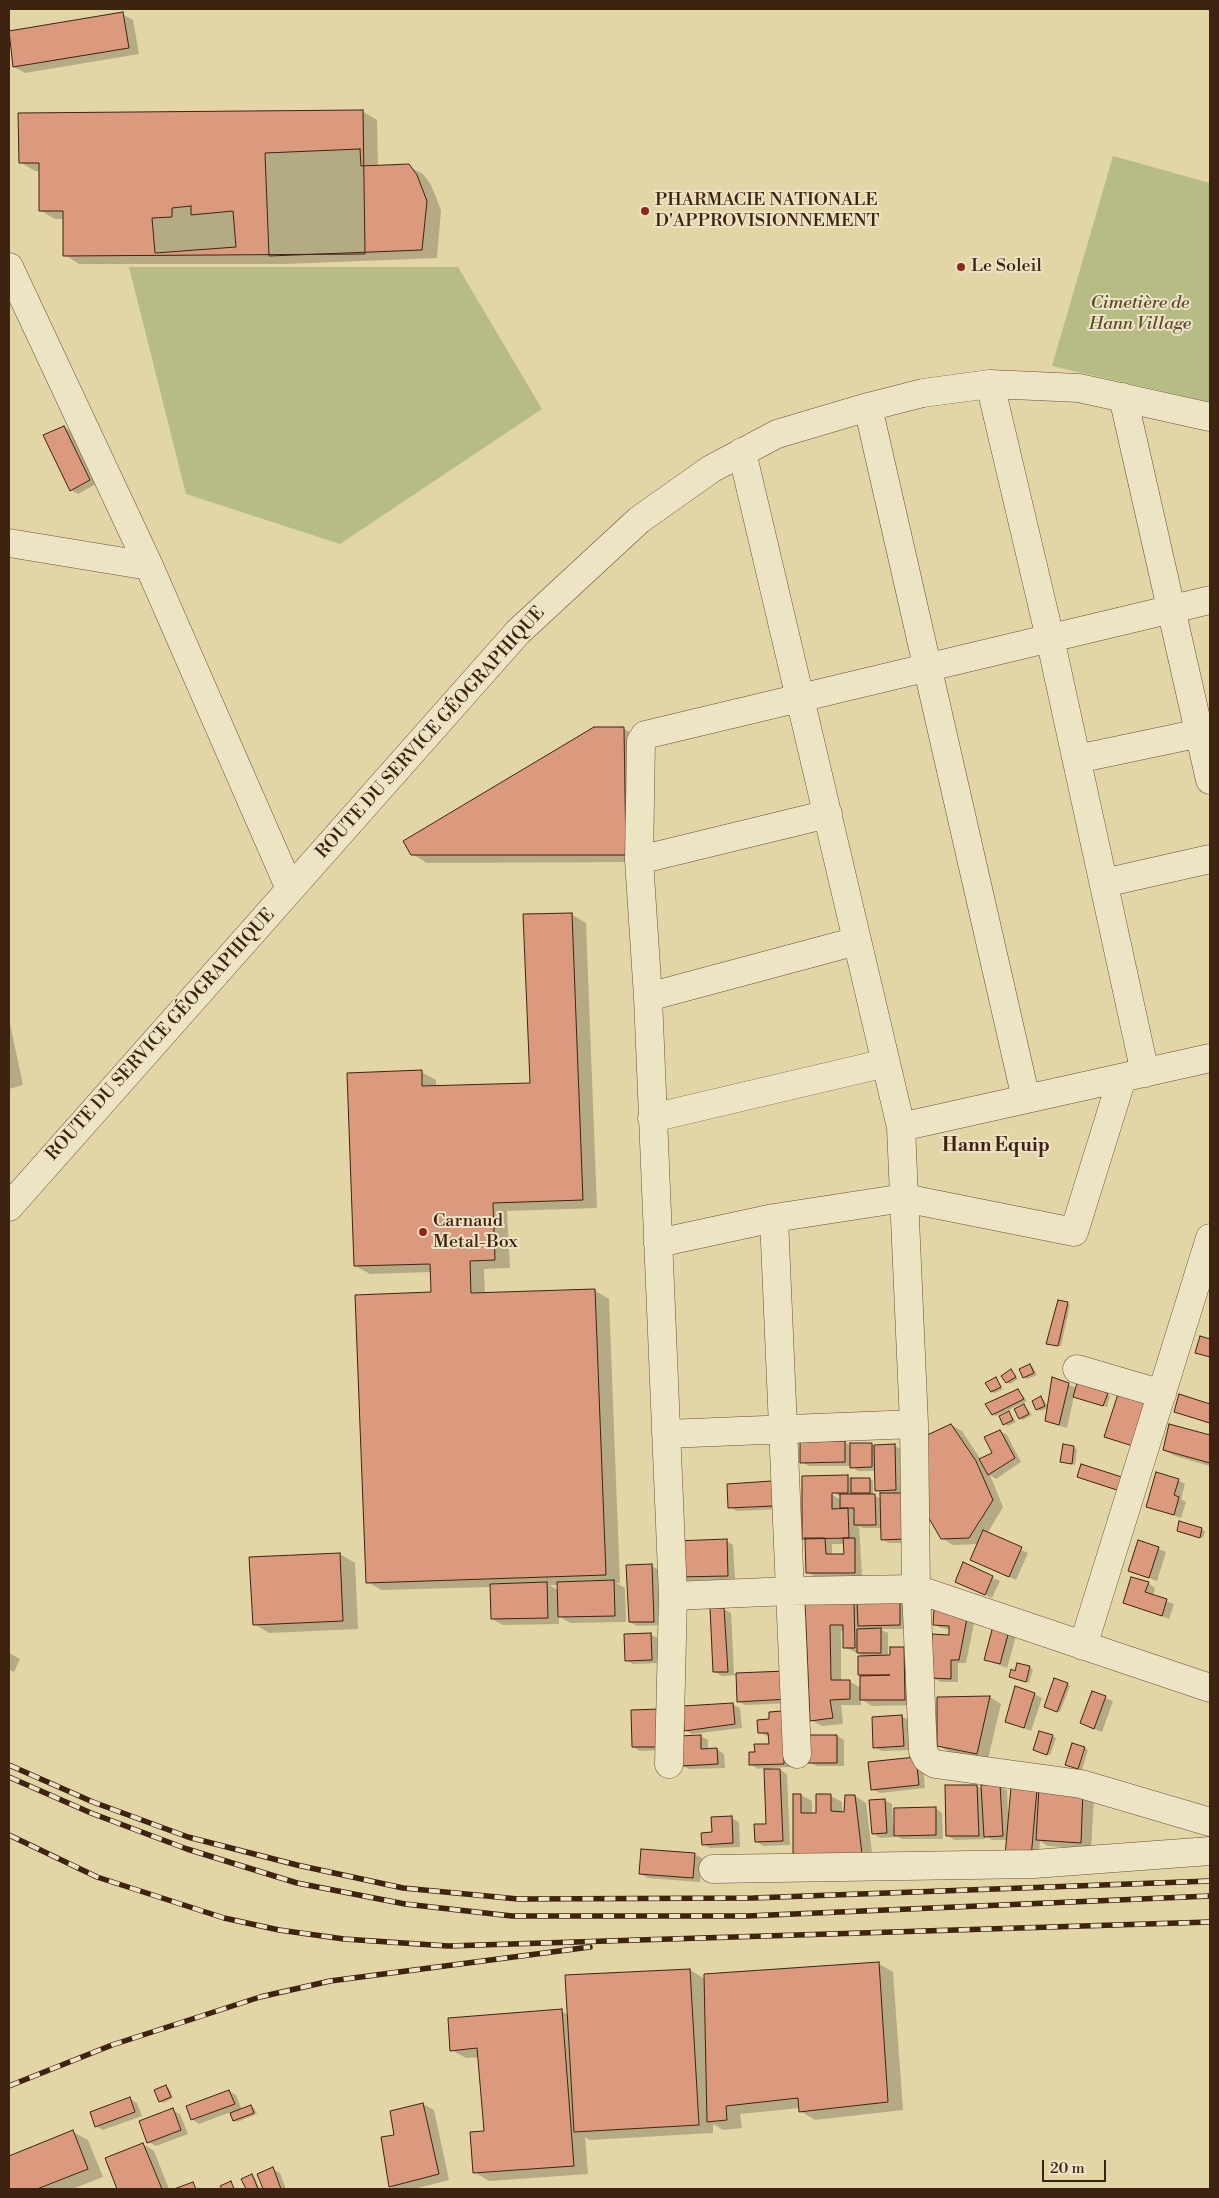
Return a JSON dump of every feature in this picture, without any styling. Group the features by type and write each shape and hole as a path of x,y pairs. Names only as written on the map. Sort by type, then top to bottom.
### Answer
{"street":[{"path":"9,267 149,566 290,889"},
{"path":"658,1243 774,1218 904,1198 1074,1232 1133,1076 1104,883 1050,638 990,384"},
{"name":"ROUTE DU SERVICE GÉOGRAPHIQUE","path":"9,1207 518,632 639,520 704,474 777,434 923,393 990,384 1079,388 1210,417"},
{"path":"1123,397 1171,609 1205,732 1210,780"},
{"path":"868,407 1026,1100"},
{"path":"742,452 901,1127 914,1424 916,1589 926,1760 935,1764 1081,1784 1210,1822"},
{"path":"9,543 149,566"},
{"path":"669,1764 673,1596 648,998 639,860 640,748 645,735 1210,600"},
{"path":"1077,759 1205,732"},
{"path":"639,860 828,814"},
{"path":"1104,883 1210,859"},
{"path":"648,998 857,941"},
{"path":"901,1127 1210,1058"},
{"path":"652,1118 886,1063"},
{"path":"774,1218 797,1754"},
{"path":"1083,1646 1210,1238"},
{"path":"1077,1369 1162,1394"},
{"path":"666,1434 914,1424"},
{"path":"673,1596 790,1591 916,1589 1210,1688"},
{"path":"714,1868 1034,1864 1210,1851"}],"green space":[{"name":"Cimetière de Hann Village","path":"1113,156 1210,183 1210,402 1052,366"},
{"path":"129,267 458,267 542,409 340,544 186,494"}],"building":[{"path":"123,12 129,48 13,67 9,31"},
{"path":"363,110 365,254 63,256 63,211 39,211 39,163 19,163 18,113"},
{"path":"360,149 361,166 409,164 417,175 427,201 422,250 269,256 265,153"},
{"path":"191,206 191,215 233,211 236,247 155,253 152,218 172,217 172,208"},
{"path":"64,426 90,480 70,491 43,435"},
{"path":"594,727 624,727 626,855 411,855 403,841"},
{"name":"Carnaud Metal-Box","path":"572,913 583,1200 493,1203 495,1260 470,1261 471,1293 595,1289 606,1575 366,1583 355,1295 431,1292 430,1264 354,1266 347,1073 422,1070 422,1086 530,1083 523,914"},
{"path":"1058,1300 1068,1302 1058,1346 1046,1344"},
{"path":"1200,1336 1210,1339 1210,1357 1195,1353"},
{"path":"1030,1364 1034,1373 1023,1378 1019,1369"},
{"path":"1011,1369 1016,1377 1006,1383 1001,1376"},
{"path":"996,1377 1001,1387 991,1392 985,1383"},
{"path":"1052,1377 1069,1383 1059,1425 1045,1421"},
{"path":"1077,1383 1108,1393 1103,1406 1073,1397"},
{"path":"1018,1389 1024,1399 992,1415 985,1404"},
{"path":"1119,1391 1148,1400 1133,1446 1104,1437"},
{"path":"1179,1394 1210,1404 1210,1423 1174,1412"},
{"path":"1041,1396 1045,1406 1036,1410 1032,1401"},
{"path":"1024,1404 1029,1414 1019,1419 1014,1409"},
{"path":"1009,1411 1013,1420 1003,1425 999,1416"},
{"path":"951,1424 976,1461 993,1500 969,1538 941,1539 927,1515 925,1436"},
{"path":"1169,1424 1210,1435 1210,1463 1163,1450"},
{"path":"1000,1430 1015,1458 988,1475 979,1459 992,1453 984,1437"},
{"path":"845,1441 845,1462 800,1463 800,1442"},
{"path":"850,1443 872,1443 872,1467 850,1468"},
{"path":"895,1444 896,1490 875,1491 874,1445"},
{"path":"1063,1444 1074,1446 1072,1464 1060,1462"},
{"path":"1081,1464 1128,1479 1123,1492 1077,1477"},
{"path":"1156,1472 1179,1479 1174,1495 1179,1497 1174,1515 1146,1507"},
{"path":"848,1475 848,1493 832,1493 832,1509 848,1508 849,1538 802,1539 802,1476"},
{"path":"851,1478 870,1478 870,1493 851,1493"},
{"path":"772,1481 773,1506 728,1508 727,1484"},
{"path":"880,1493 903,1493 904,1539 881,1540"},
{"path":"840,1494 875,1494 876,1525 854,1525 854,1508 840,1508"},
{"path":"1179,1521 1202,1528 1200,1538 1177,1531"},
{"path":"983,1530 1022,1547 1009,1577 970,1560"},
{"path":"805,1538 825,1538 826,1554 844,1554 843,1538 855,1538 855,1573 806,1573"},
{"path":"727,1539 728,1576 677,1577 675,1541"},
{"path":"1138,1540 1159,1547 1149,1578 1128,1571"},
{"path":"340,1553 343,1621 253,1625 249,1557"},
{"path":"963,1562 993,1576 985,1595 955,1582"},
{"path":"652,1564 654,1622 629,1622 626,1565"},
{"path":"1131,1577 1149,1582 1145,1592 1167,1599 1162,1616 1123,1603"},
{"path":"614,1580 615,1616 558,1617 557,1582"},
{"path":"547,1582 548,1618 491,1619 490,1584"},
{"path":"900,1601 900,1625 858,1626 857,1602"},
{"path":"854,1602 855,1648 843,1648 843,1625 830,1625 831,1680 850,1680 850,1699 830,1700 833,1718 810,1721 805,1603"},
{"path":"710,1608 724,1608 728,1672 713,1672"},
{"path":"934,1609 968,1613 959,1660 951,1660 951,1679 932,1678 932,1634 949,1635 949,1626 933,1625"},
{"path":"993,1626 1009,1631 1000,1664 984,1660"},
{"path":"881,1628 881,1653 857,1653 857,1629"},
{"path":"651,1633 652,1660 625,1661 624,1634"},
{"path":"890,1647 904,1647 905,1700 860,1700 860,1676 890,1675 858,1675 858,1656 890,1655"},
{"path":"1017,1663 1030,1666 1026,1682 1009,1677 1011,1669 1015,1671"},
{"path":"786,1671 788,1699 737,1702 736,1673"},
{"path":"1054,1678 1068,1683 1057,1712 1044,1707"},
{"path":"1015,1686 1035,1693 1024,1728 1005,1722"},
{"path":"1092,1691 1106,1696 1094,1729 1080,1723"},
{"path":"990,1696 977,1754 937,1746 937,1697"},
{"path":"733,1703 735,1724 684,1731 683,1706"},
{"path":"661,1709 662,1747 632,1747 631,1710"},
{"path":"782,1711 784,1764 749,1765 749,1752 755,1752 754,1744 769,1744 768,1733 758,1733 757,1720 769,1719 769,1712"},
{"path":"902,1715 904,1746 873,1748 872,1717"},
{"path":"1039,1731 1053,1735 1047,1755 1033,1750"},
{"path":"701,1735 701,1749 717,1748 718,1764 681,1766 679,1736"},
{"path":"808,1735 837,1735 837,1763 808,1763"},
{"path":"1072,1743 1085,1747 1078,1769 1065,1765"},
{"path":"916,1757 919,1785 871,1790 868,1762"},
{"path":"764,1769 780,1769 783,1841 755,1842 754,1824 766,1824"},
{"path":"1000,1784 1003,1836 984,1837 981,1785"},
{"path":"945,1785 977,1785 979,1836 946,1836"},
{"path":"1011,1787 1037,1789 1031,1858 1005,1856"},
{"path":"1039,1788 1083,1790 1081,1843 1036,1840"},
{"path":"793,1794 801,1794 801,1813 816,1813 816,1794 831,1794 831,1811 844,1812 845,1795 855,1795 862,1854 793,1854"},
{"path":"885,1799 887,1833 872,1834 869,1800"},
{"path":"936,1807 936,1835 894,1836 894,1808"},
{"path":"732,1816 733,1843 702,1845 701,1833 712,1832 711,1817"},
{"path":"641,1849 695,1853 693,1878 639,1874"},
{"path":"879,1962 888,2102 799,2112 798,2098 726,2106 727,2120 707,2122 704,1974"},
{"path":"690,1969 699,2125 574,2132 565,1975"},
{"path":"562,2009 574,2166 473,2173 470,2132 484,2131 477,2048 450,2051 448,2018"},
{"path":"166,2085 171,2097 159,2102 154,2090"},
{"path":"229,2090 235,2104 191,2120 186,2106"},
{"path":"130,2097 135,2112 95,2127 90,2112"},
{"path":"423,2103 439,2174 389,2187 381,2137 394,2135 390,2111"},
{"path":"251,2105 254,2113 233,2121 230,2113"},
{"path":"173,2108 181,2130 147,2143 139,2121"},
{"path":"73,2130 88,2169 37,2189 9,2189 9,2156"},
{"path":"143,2143 162,2189 117,2189 105,2158"},
{"path":"273,2167 281,2189 263,2189 257,2174"},
{"path":"252,2174 258,2189 246,2189 241,2179"},
{"path":"231,2181 234,2189 222,2189 220,2186"},
{"path":"193,2182 196,2189 174,2189"}],"railway":[{"path":"9,1765 93,1802 188,1837 297,1865 403,1888 518,1899 753,1898 1210,1881"},
{"path":"9,1777 91,1813 187,1849 297,1883 405,1904 512,1916 747,1916 1210,1896"},
{"path":"9,1835 97,1877 224,1918 279,1930 344,1939 448,1946 1210,1922"},
{"path":"9,2086 112,2045 260,1997 330,1981 590,1947"}],"place":[{"name":"PHARMACIE NATIONALE D'APPROVISIONNEMENT","path":"645,211"},
{"name":"Le Soleil","path":"961,267"},
{"name":"Carnaud Metal-Box","path":"423,1232"}],"district":[{"name":"Hann Equip","path":"996,1146"}]}
